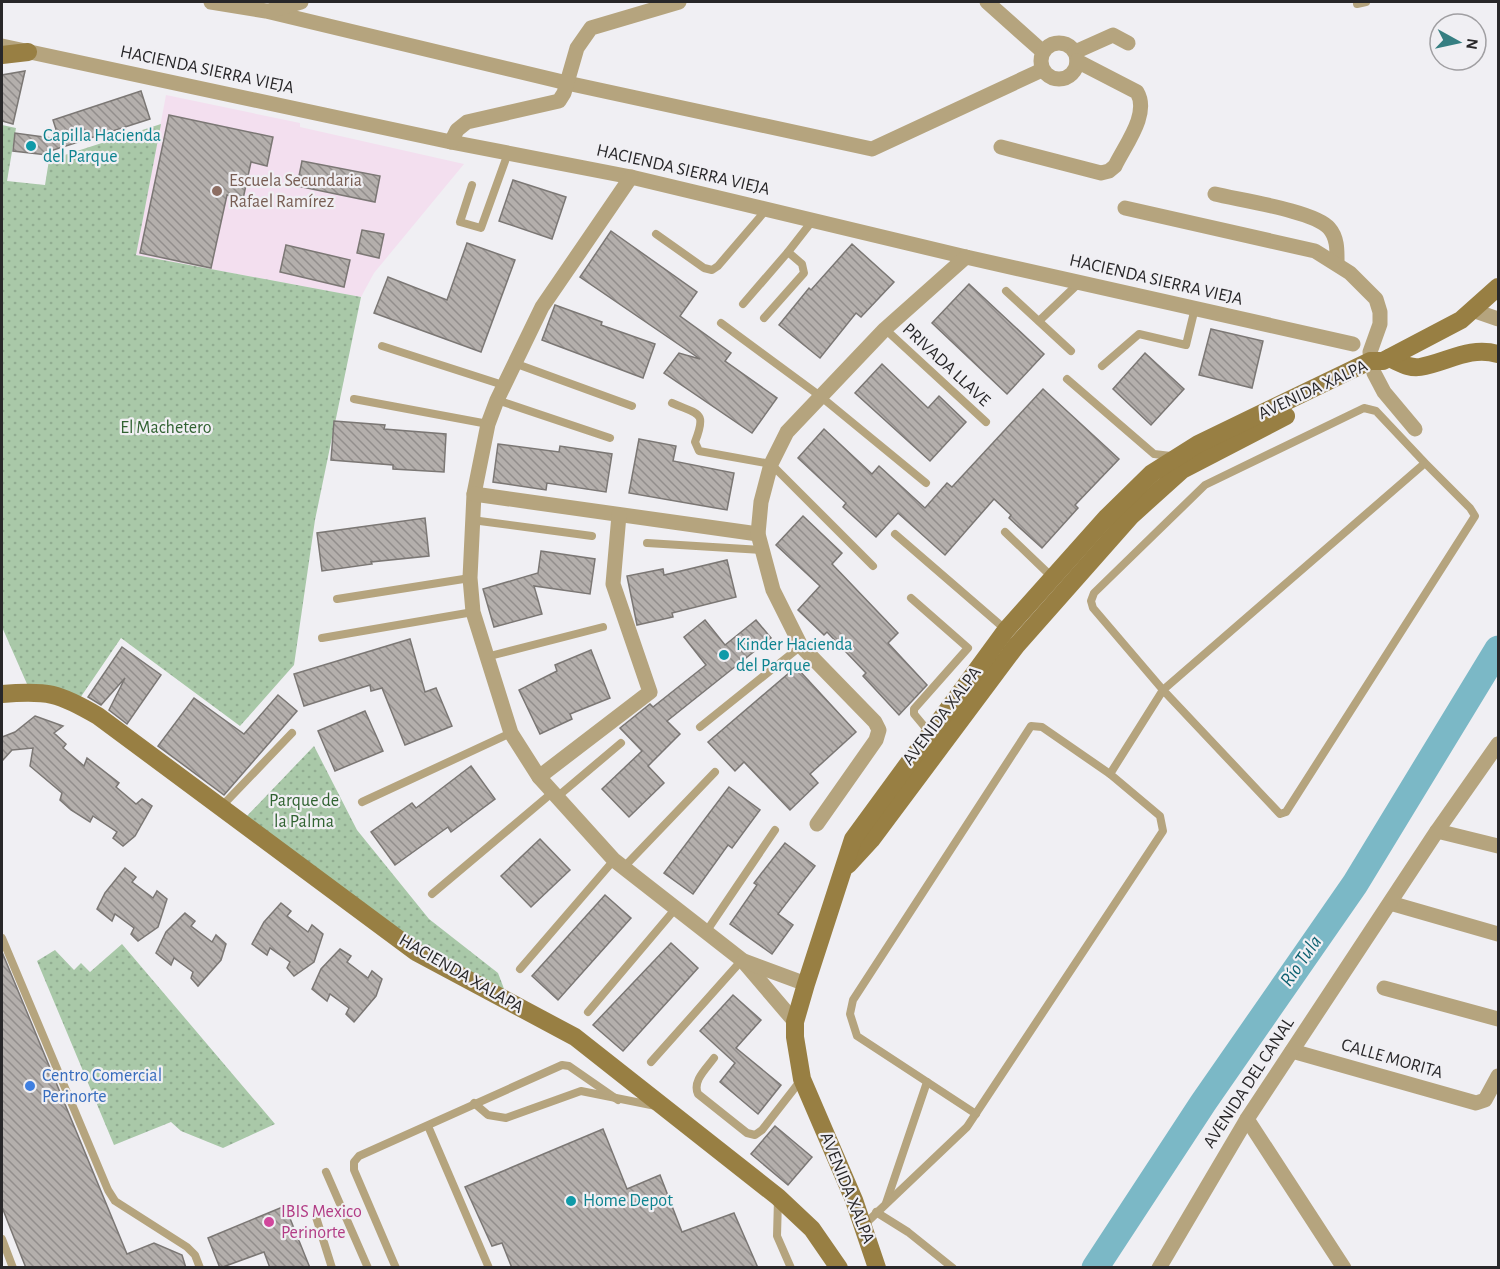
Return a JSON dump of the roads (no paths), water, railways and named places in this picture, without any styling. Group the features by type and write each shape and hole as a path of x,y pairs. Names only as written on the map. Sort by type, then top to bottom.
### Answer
{"main road":[{"path":"2,55 28,52"},
{"name":"AVENIDA XALPA","path":"877,1268 870,1219 802,1079 796,1052 795,1022 853,839 936,737 1013,635 1145,481 1179,464 1198,444 1379,363 1461,320 1498,287"},
{"path":"1379,363 1419,367 1456,354 1477,351 1498,354"},
{"name":"HACIENDA XALAPA","path":"2,693 32,692 65,697 98,716 416,952 575,1037 778,1197 812,1229 839,1268"}],"street":[{"path":"220,2 567,83 872,149 1042,70"},
{"path":"266,11 301,2"},
{"path":"451,142 457,130 467,122 559,101 577,48 591,28 679,2"},
{"path":"987,2 1042,51"},
{"path":"1076,56 1113,35 1128,43"},
{"path":"1001,147 1101,172 1110,171 1115,165 1142,111 1142,100 1137,92 1076,56 1068,45 1059,42 1050,44 1042,51 1040,60 1042,70 1049,77 1058,80 1068,77 1074,71 1076,56"},
{"name":"HACIENDA SIERRA VIEJA","path":"2,45 451,142 631,177 966,257 1353,344"},
{"path":"631,177 542,307 503,385 488,424 474,494 470,578 473,612 485,658 511,733 539,777 619,863 742,960 795,1022"},
{"path":"1215,194 1312,217 1329,228 1336,243 1337,264"},
{"path":"1125,208 1315,251 1337,264 1366,287 1376,299 1380,324 1379,363 1384,392 1415,429"},
{"path":"817,824 876,740 879,730 875,723 801,646 773,591 758,534 761,502 771,464 787,432 885,329 966,257"},
{"path":"1472,310 1498,319"},
{"path":"474,494 758,534"},
{"path":"539,777 650,692 613,584 620,515"},
{"name":"AVENIDA DEL CANAL","path":"1159,1268 1247,1119 1437,831 1494,759 1498,744"},
{"path":"1437,831 1498,846"},
{"path":"1390,903 1498,934"},
{"path":"742,960 806,984"},
{"path":"1384,988 1498,1019"},
{"name":"CALLE MORITA","path":"1292,1051 1481,1104 1498,1076"},
{"path":"1247,1119 1344,1268"}],"lane":[{"path":"1357,4 1366,2"},
{"path":"472,185 460,222 481,228 508,153"},
{"path":"656,234 704,268 712,270 767,209"},
{"path":"743,304 813,220"},
{"path":"764,318 804,273 802,264 788,252"},
{"path":"1039,321 1079,283"},
{"path":"1006,291 1071,351"},
{"path":"1102,366 1139,334 1186,345 1195,308"},
{"path":"721,323 820,396 926,483"},
{"name":"PRIVADA LLAVE","path":"885,329 986,422"},
{"path":"382,346 503,385"},
{"path":"514,363 632,406"},
{"path":"1067,379 1154,454 1179,464"},
{"path":"354,399 488,424"},
{"path":"497,400 610,438"},
{"path":"672,403 701,418 702,424 695,442 699,451 771,464 873,566"},
{"path":"1364,408 1376,411 1425,463 1470,508 1475,516 1472,525 1286,812 1280,814 1163,690 1093,608 1090,601 1094,593 1205,484 1364,408"},
{"path":"1110,774 1163,690 1425,463"},
{"path":"472,520 592,536"},
{"path":"1005,532 1059,583"},
{"path":"895,534 1013,635"},
{"path":"647,543 762,550"},
{"path":"337,599 470,578"},
{"path":"911,598 968,648 914,709 914,714 936,737"},
{"path":"322,638 473,612"},
{"path":"485,658 603,627"},
{"path":"700,727 801,646"},
{"path":"952,1268 908,1232 870,1219 959,1137 976,1114 1163,831 1160,816 1110,774 1042,727 1031,726 859,988 850,1014 857,1036 976,1114"},
{"path":"221,807 292,733"},
{"path":"362,802 511,733"},
{"path":"432,894 621,743"},
{"path":"520,969 619,863 715,772"},
{"path":"706,932 775,830"},
{"path":"588,1012 676,908"},
{"path":"2,938 115,1202 188,1246 195,1255 200,1268"},
{"path":"651,1062 742,960"},
{"path":"714,1058 698,1080 696,1089 698,1094 747,1133 755,1135 762,1130 802,1079"},
{"path":"396,1268 354,1170 354,1162 359,1156 562,1065 569,1066 618,1100"},
{"path":"885,1204 927,1082"},
{"path":"474,1103 488,1115 506,1118 572,1092 581,1091 669,1109"},
{"path":"428,1126 489,1268"},
{"path":"326,1172 368,1268"},
{"path":"778,1197 777,1236 791,1268"},
{"path":"316,1216 332,1268"},
{"path":"2,1239 14,1268"}],"waterway":[{"name":"Río Tula","path":"1095,1268 1203,1103 1355,884 1498,649"}],"place":[{"name":"Capilla Hacienda del Parque","path":"31,146"},
{"name":"Escuela Secundaria Rafael Ramírez","path":"217,191"},
{"name":"Kinder Hacienda del Parque","path":"724,655"},
{"name":"Centro Comercial Perinorte","path":"30,1086"},
{"name":"Home Depot","path":"571,1201"},
{"name":"IBIS Mexico Perinorte","path":"269,1222"}],"park label":[{"name":"El Machetero","path":"166,428"},
{"name":"Parque de la Palma","path":"304,811"}]}
